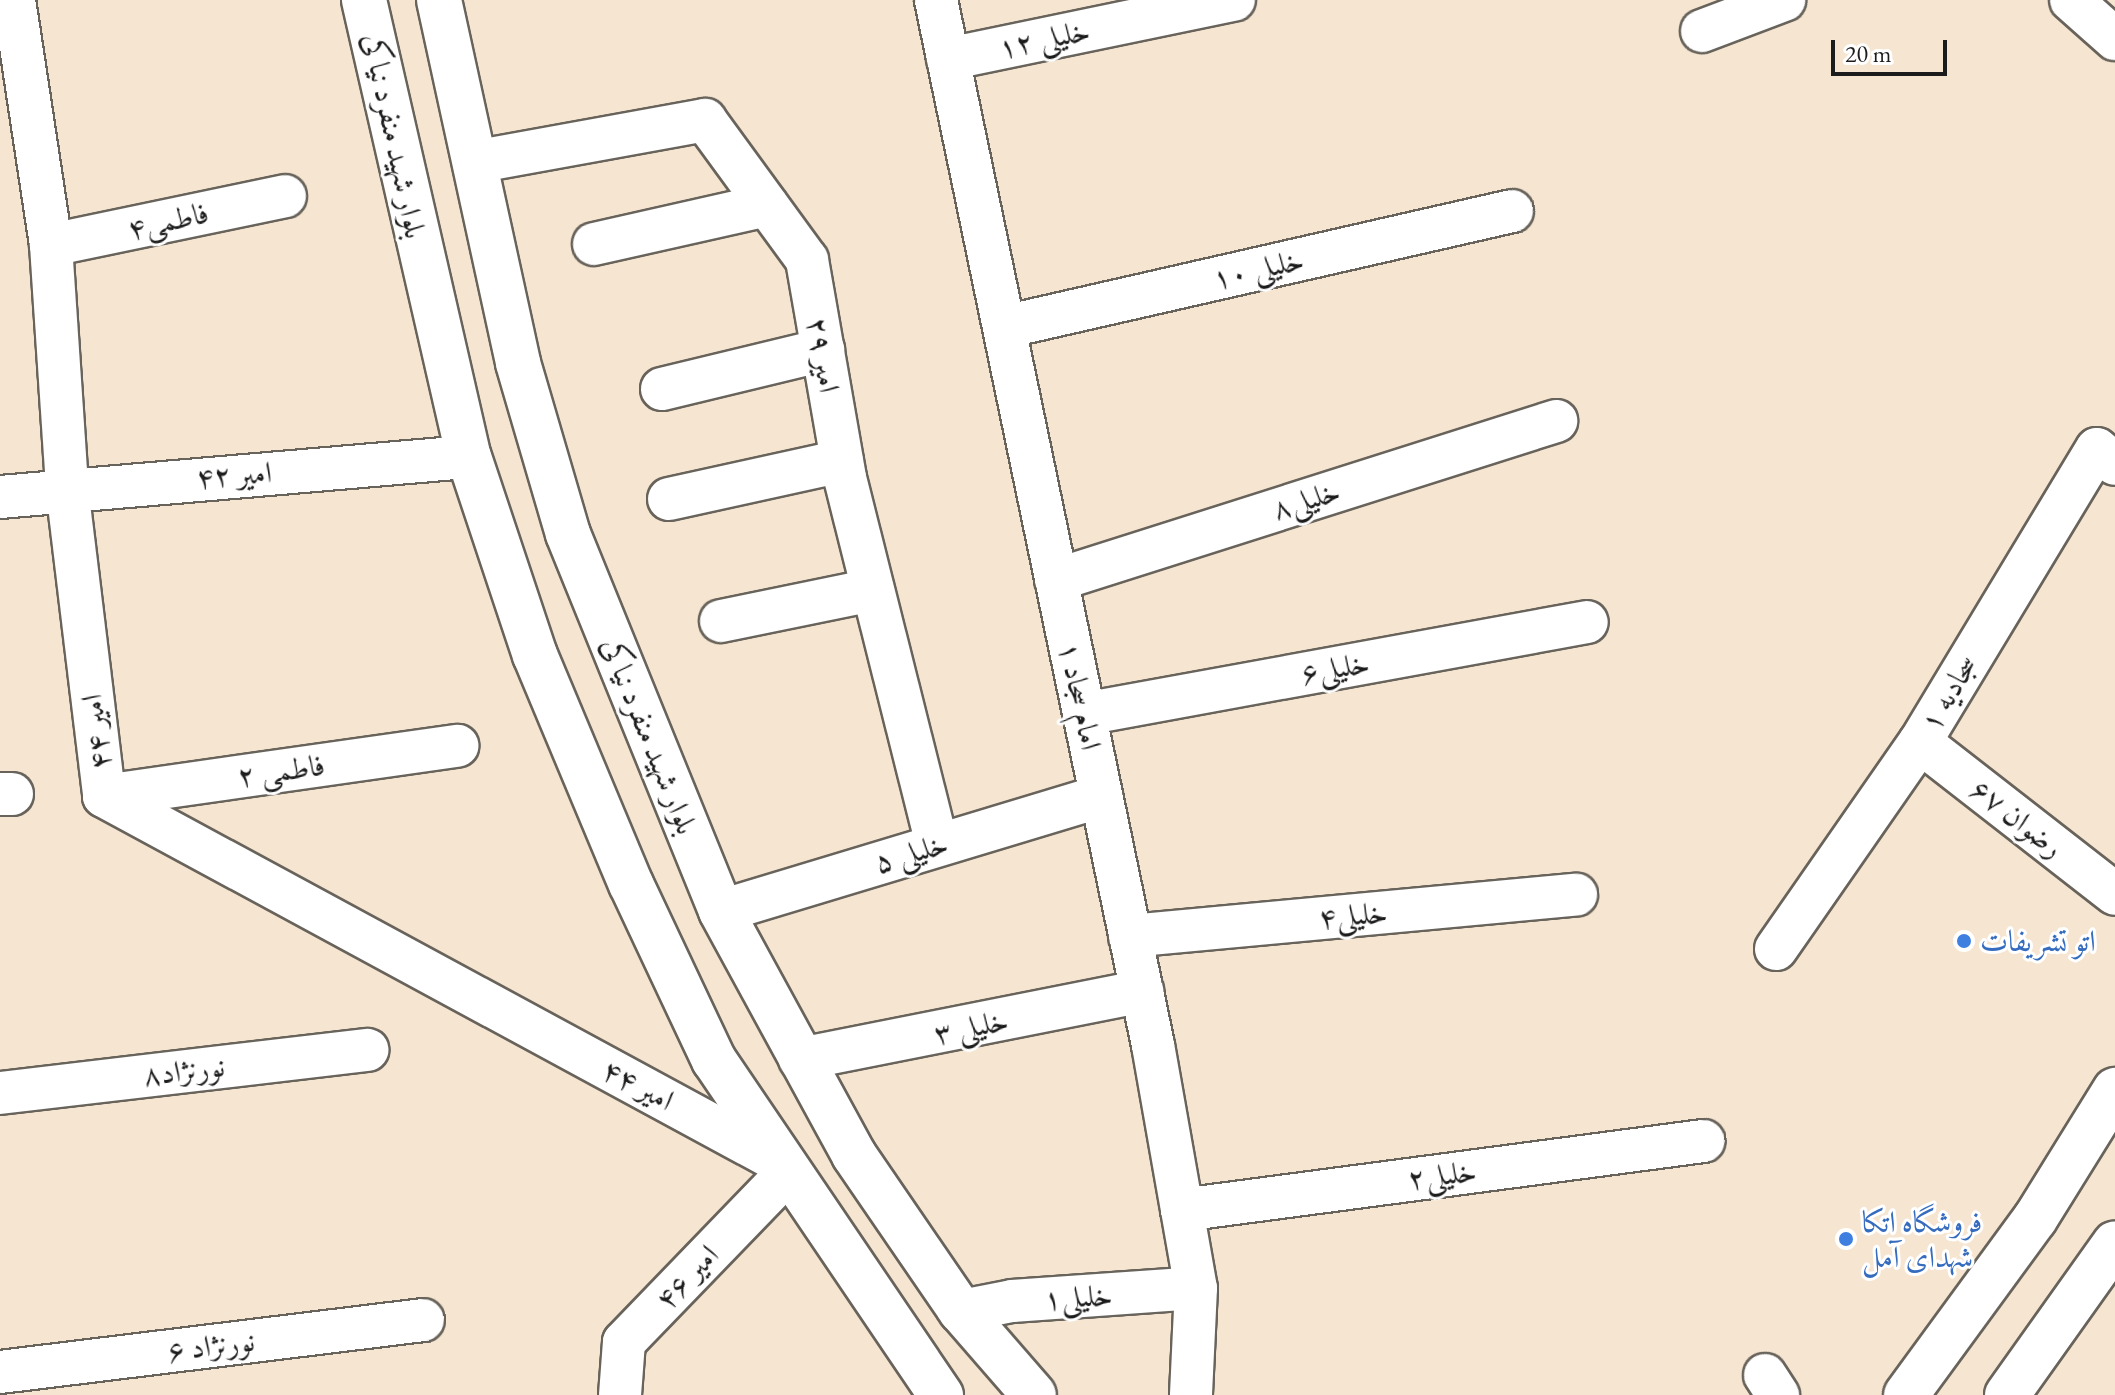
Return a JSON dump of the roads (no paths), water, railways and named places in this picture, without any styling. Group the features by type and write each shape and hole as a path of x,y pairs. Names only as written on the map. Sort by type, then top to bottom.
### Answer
{"main road":[{"name":"بلوار شهید منفرد نیاکی","path":"364,0 469,457 535,655 631,884 714,1060 783,1168 941,1395"},
{"name":"بلوار شهید منفرد نیاکی","path":"439,0 518,363 568,534 721,911 854,1155 961,1311 1034,1395"},
{"path":"1906,1395 2035,1219 2115,1090"},
{"path":"2007,1395 2115,1243"}],"street":[{"name":"امیر ۴۴","path":"14,0 51,245 67,488 104,796 783,1168"},
{"name":"امام سجاد ۱","path":"936,0 1142,991 1196,1288 1191,1395"},
{"name":"خلیلی ۱۲","path":"948,59 1234,0"},
{"path":"1702,31 1784,0"},
{"path":"2071,0 2113,33"},
{"name":"امیر ۲۹","path":"474,162 705,120 807,260 842,461 937,845"},
{"name":"فاطمی۴","path":"51,245 285,196"},
{"path":"594,244 767,205"},
{"name":"خلیلی ۱۰","path":"1004,327 1512,211"},
{"path":"662,389 823,350"},
{"name":"خلیلی۸","path":"1056,580 1556,421"},
{"name":"سجادیه ۱","path":"1776,949 1920,742 2097,449 2115,464"},
{"name":"امیر ۴۲","path":"0,497 67,488 469,457"},
{"path":"669,499 842,461"},
{"path":"721,621 872,590"},
{"name":"خلیلی۶","path":"1084,714 1587,622"},
{"name":"رضوان ۶۷","path":"1920,742 2115,894"},
{"name":"فاطمی ۲","path":"104,796 457,746"},
{"name":"خلیلی ۵","path":"721,911 1101,796"},
{"name":"خلیلی۴","path":"1130,936 1576,895"},
{"name":"خلیلی ۳","path":"800,1059 1142,991"},
{"name":"نورنژاد۸","path":"0,1093 367,1050"},
{"name":"خلیلی۲","path":"1182,1210 1703,1141"},
{"name":"امیر ۴۶","path":"620,1395 624,1342 783,1168"},
{"name":"خلیلی۱","path":"961,1311 1012,1301 1196,1288"},
{"name":"نورنژاد ۶","path":"0,1372 423,1320"}],"place":[{"name":"اتو تشریفات","path":"1964,941"},
{"name":"فروشگاه اتکا شهدای آمل","path":"1846,1239"}]}
